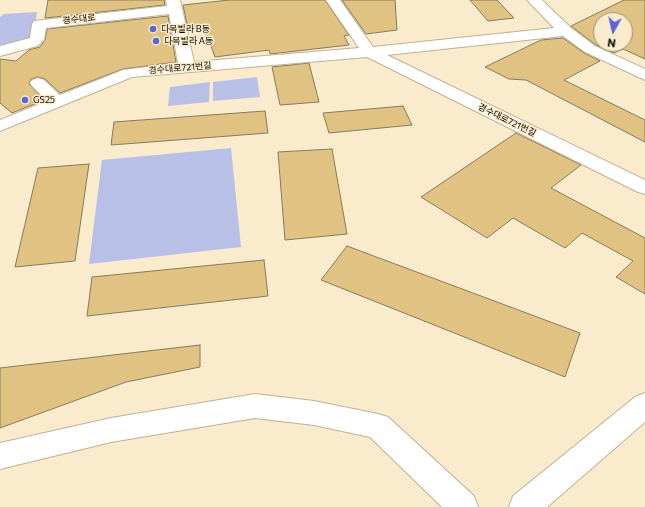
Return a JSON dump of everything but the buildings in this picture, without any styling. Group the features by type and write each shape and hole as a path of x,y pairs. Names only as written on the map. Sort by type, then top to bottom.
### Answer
{"street":[{"path":"333,0 369,52"},
{"path":"534,0 566,30 590,49 645,75"},
{"path":"174,4 187,67"},
{"name":"경수대로","path":"39,24 174,4"},
{"path":"0,52 32,43 37,40 41,9"},
{"name":"경수대로721번길","path":"0,126 129,73 369,52 566,30"},
{"name":"경수대로721번길","path":"369,52 645,188"},
{"path":"38,83 58,102"},
{"path":"524,507 645,405"},
{"path":"0,456 111,430 255,406 314,413 378,426 463,507"}],"shaded area":[{"path":"37,12 33,40 0,50 0,17 4,14"},
{"path":"257,77 260,97 213,101 213,82"},
{"path":"210,82 209,102 168,106 170,87"},
{"path":"231,148 241,247 89,264 102,160"}],"place":[{"name":"다복빌라 B동","path":"153,29"},
{"name":"다복빌라 A동","path":"156,41"},
{"name":"GS25","path":"25,100"}]}
